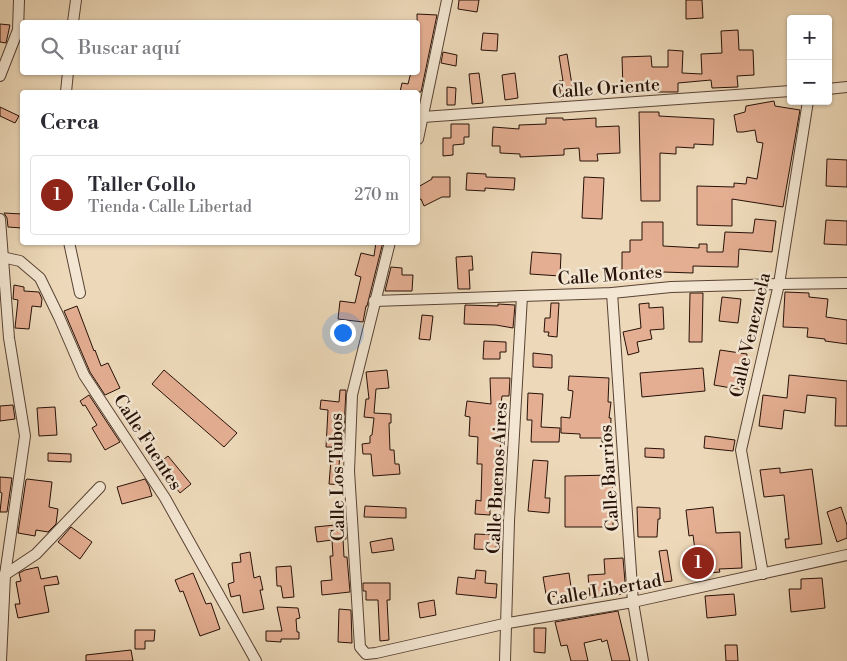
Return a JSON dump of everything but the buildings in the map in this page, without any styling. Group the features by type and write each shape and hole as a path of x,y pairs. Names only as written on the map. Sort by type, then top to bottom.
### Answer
{"street":[{"path":"0,76 18,30 19,0"},
{"path":"73,20 76,0"},
{"path":"420,130 447,0"},
{"path":"66,90 68,75"},
{"path":"832,89 847,87"},
{"name":"Calle Oriente","path":"423,117 787,91"},
{"name":"Calle Venezuela","path":"763,574 741,450 779,284 807,105"},
{"path":"0,219 9,338 25,436 3,576 1,661"},
{"path":"70,245 80,293"},
{"name":"Calle Los Tubos","path":"366,654 360,647 349,471 352,394 389,245"},
{"name":"Calle Fuentes","path":"2,256 20,261 40,278 84,375 165,498 256,661"},
{"name":"Calle Montes","path":"374,301 612,293 671,287 847,283"},
{"name":"Calle Barrios","path":"612,293 633,602 643,661"},
{"name":"Calle Buenos Aires","path":"505,661 508,623 509,521 522,296"},
{"path":"3,576 36,554 100,487"},
{"name":"Calle Libertad","path":"366,654 508,623 633,602 847,555"}],"place":[{"name":"Taller Gollo","path":"698,563"}]}
